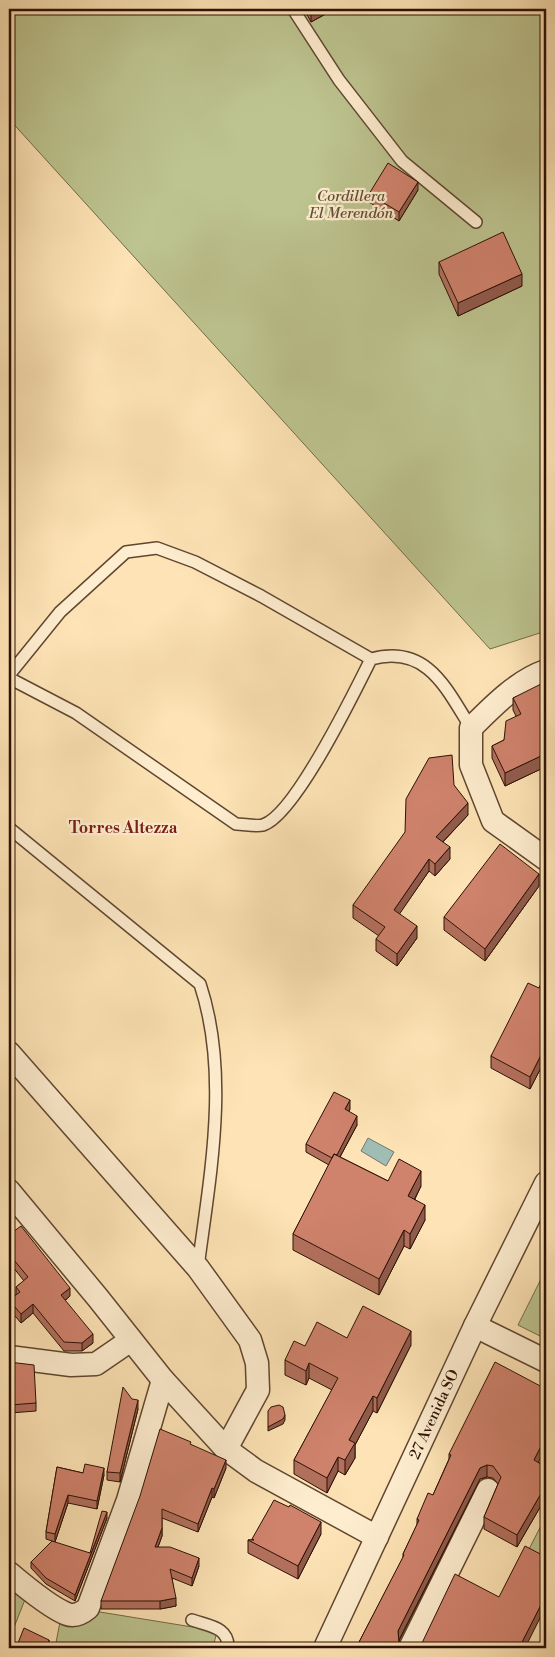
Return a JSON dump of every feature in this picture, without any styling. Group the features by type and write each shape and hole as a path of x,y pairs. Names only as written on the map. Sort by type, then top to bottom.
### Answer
{"street":[{"path":"546,671 536,674 494,705 470,728 471,766 493,820 546,859"},
{"path":"9,1053 198,1268 250,1340 257,1364 258,1390 226,1449"},
{"name":"27 Avenida SO","path":"325,1648 475,1326 546,1183"},
{"path":"9,1191 163,1380 226,1449 256,1471 377,1537"},
{"path":"475,1326 546,1361"},
{"path":"9,1357 71,1365 96,1364 132,1340"},
{"path":"9,1572 24,1586 68,1614 82,1614 88,1608 128,1500 163,1380"},
{"path":"410,1648 488,1490"}],"lane":[{"path":"293,9 339,80 402,161 476,222"},
{"path":"371,659 330,741 282,810 263,824 236,824 76,713 9,676 60,612 126,552 156,548 195,562 261,596 371,659 386,655 414,659 439,676 470,728"},
{"path":"9,828 200,984 208,1008 216,1073 212,1158 198,1268"},
{"path":"192,1620 222,1630 226,1636 228,1648"}],"green space":[{"name":"Cordillera El Merendón","path":"9,9 546,9 546,631 490,649 9,119"},
{"path":"546,1269 546,1339 518,1325"},
{"path":"546,1516 546,1563 527,1553"},
{"path":"9,1581 26,1597 9,1640"},
{"path":"63,1606 217,1631 213,1648 55,1648"}],"water":[{"path":"368,1138 394,1152 386,1166 361,1151"}],"building":[{"path":"309,9 319,9 311,13"},
{"path":"388,163 418,182 399,212 369,194"},
{"path":"503,232 522,274 458,303 439,262"},
{"path":"545,682 546,761 543,755 505,773 492,746 504,740 506,721 521,714 513,698"},
{"path":"452,755 454,785 468,803 436,837 450,847 435,864 429,859 394,910 417,926 397,954 376,939 385,927 353,905 405,832 406,799 429,758"},
{"path":"500,844 539,874 485,949 444,917"},
{"path":"546,974 546,1045 530,1077 491,1056 528,983 539,988"},
{"path":"334,1092 350,1100 345,1109 357,1116 337,1155 334,1154 332,1158 306,1144"},
{"path":"334,1154 388,1181 399,1159 421,1171 408,1196 425,1205 410,1234 404,1230 379,1279 293,1234"},
{"path":"21,1226 70,1288 61,1295 93,1334 82,1343 64,1342 33,1304 21,1314 9,1300 20,1292 16,1287 28,1277 9,1254 9,1235"},
{"path":"363,1306 411,1331 377,1398 373,1396 349,1440 355,1443 345,1460 338,1457 327,1478 294,1460 338,1378 309,1363 306,1371 285,1360 294,1341 305,1346 317,1322 347,1338"},
{"path":"9,1362 34,1365 36,1403 10,1405 10,1428 9,1428"},
{"path":"495,1362 546,1389 546,1436 534,1460 546,1467 546,1485 517,1535 484,1517 501,1477 493,1466 487,1465 480,1468 398,1631 399,1643 404,1648 356,1648 404,1555 428,1493 433,1495 451,1455 449,1454"},
{"path":"123,1387 132,1399 138,1400 120,1473 107,1472"},
{"path":"279,1405 283,1407 285,1415 283,1419 268,1427 268,1411 271,1407"},
{"path":"160,1429 226,1460 214,1489 212,1488 198,1524 162,1509 162,1528 155,1547 170,1547 199,1558 192,1578 170,1569 176,1598 160,1601 101,1601 140,1496"},
{"path":"85,1464 104,1468 97,1501 68,1495 55,1534 46,1532 57,1467 83,1473"},
{"path":"274,1500 289,1507 290,1505 321,1522 298,1566 248,1540 254,1540 252,1539"},
{"path":"102,1511 107,1512 75,1595 46,1578 31,1562 52,1541 90,1553"},
{"path":"525,1546 546,1557 546,1595 519,1648 414,1648 422,1643 455,1574 499,1597"},
{"path":"24,1628 49,1640 46,1648 16,1648"}],"district":[{"name":"Torres Altezza","path":"123,828"}]}
